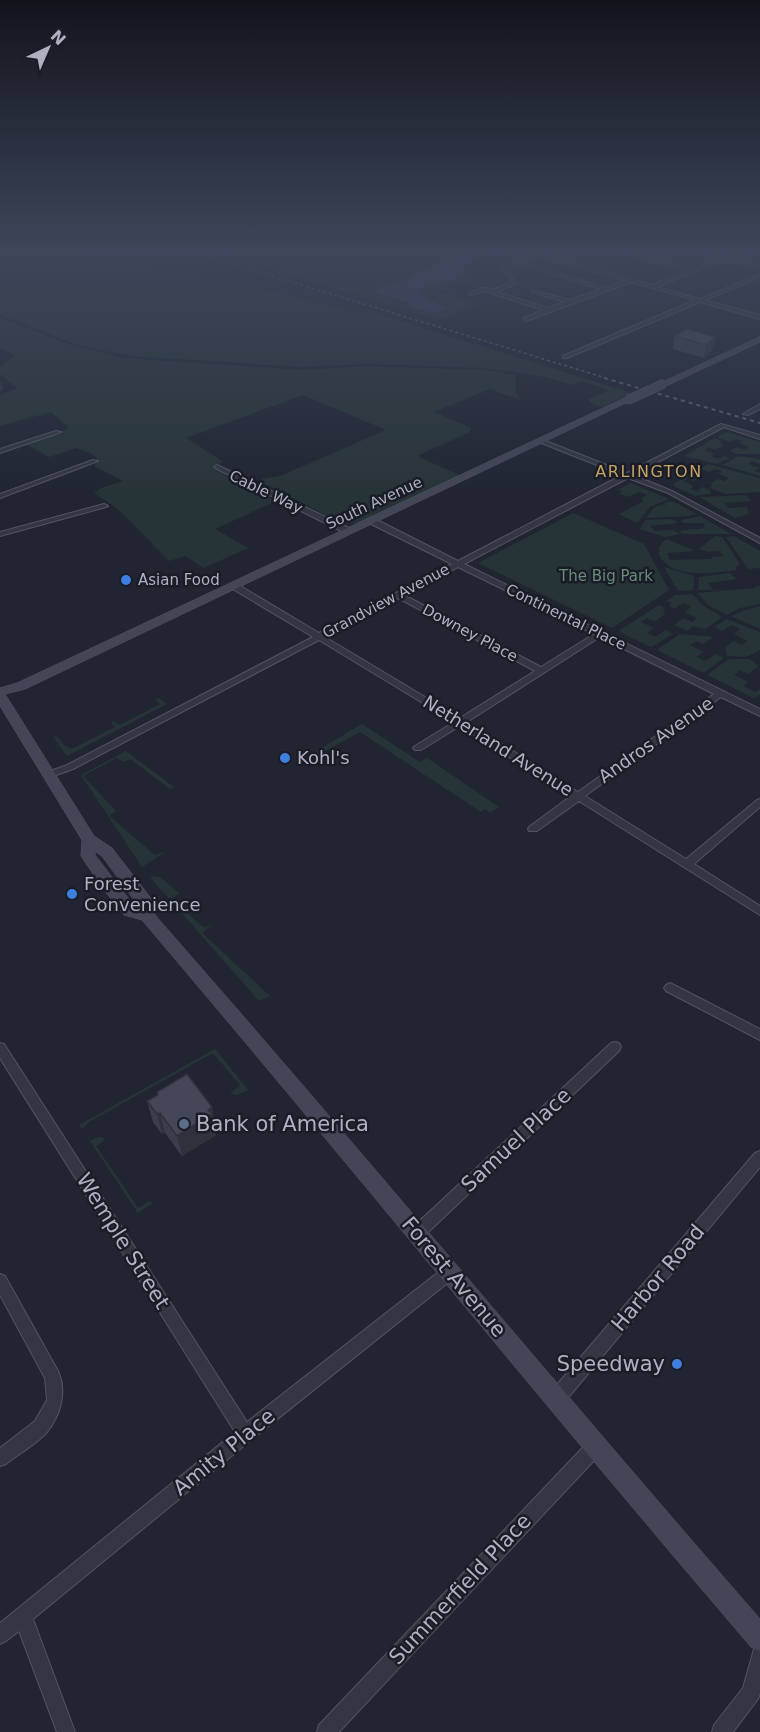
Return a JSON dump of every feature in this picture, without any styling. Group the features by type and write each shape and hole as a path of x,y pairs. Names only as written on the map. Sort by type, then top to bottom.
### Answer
{"street":[{"path":"565,357 619,334"},
{"name":"South Avenue","path":"0,694 760,339"},
{"path":"746,414 760,406"},
{"name":"Grandview Avenue","path":"48,775 70,767 723,425 760,437"},
{"path":"0,451 58,432"},
{"path":"541,441 699,506 760,541"},
{"path":"0,496 95,461"},
{"name":"Cable Way","path":"217,467 348,531"},
{"path":"2,531 104,506"},
{"name":"Continental Place","path":"372,521 760,713"},
{"name":"Netherland Avenue","path":"234,586 460,722 760,911"},
{"name":"Downey Place","path":"398,595 541,671"},
{"path":"418,748 600,634"},
{"name":"Andros Avenue","path":"532,829 721,693"},
{"name":"Forest Avenue","path":"0,694 89,840 107,852 148,905 147,916 326,1123 595,1447 760,1638"},
{"path":"686,865 760,802"},
{"path":"670,988 760,1035"},
{"name":"Samuel Place","path":"417,1233 615,1047"},
{"name":"Wemple Street","path":"0,1048 245,1434"},
{"name":"Harbor Road","path":"556,1399 760,1157"},
{"name":"Amity Place","path":"0,1635 245,1434 450,1272"},
{"path":"0,1281 53,1376 55,1401 41,1427 0,1458"},
{"name":"Summerfield Place","path":"326,1732 595,1447"},
{"path":"23,1616 66,1732"},
{"path":"721,1732 751,1692 760,1654"}],"green space":[{"path":"0,334 41,334 68,344 123,358 301,370 365,366 489,370 516,375 515,388 520,400 490,389 434,412 471,428 470,432 417,456 461,476 402,506 355,523 344,524 261,482 263,481 261,479 280,476 386,430 303,395 186,438 224,462 212,466 215,470 276,501 215,529 248,548 204,568 185,556 169,561 118,509 94,493 101,488 123,481 94,466 98,460 94,455 77,448 49,457 26,444 69,428 51,412 0,426 0,395 17,388 0,374 0,367 15,355 0,348"},
{"path":"49,334 442,334 631,393 602,407 589,402 589,399 609,390 581,381 572,385 546,377 483,368 365,364 302,367 130,356 77,345"},
{"path":"727,432 760,442 760,454 737,454 729,451 737,447 745,450 749,447 739,443 742,441 736,439 730,442 717,437"},
{"path":"715,438 722,441 720,442 723,446 715,450 709,447 705,450 715,454 711,456 718,459 724,456 730,458 717,464 684,456"},
{"path":"738,456 760,459 760,464 752,461 748,464 759,468 755,471 760,473 760,476 722,465"},
{"path":"708,464 760,478 760,492 726,494 709,488 712,486 711,483 718,479 725,481 729,478 719,474 722,471 716,469 709,472 700,469"},
{"path":"698,470 702,472 700,473 702,476 693,481 688,478 683,481 693,486 690,489 697,491 703,487 710,490 711,494 695,496 673,486 675,485 673,484"},
{"path":"630,483 669,499 650,507 637,523 619,514 644,501 641,499 647,495 640,492 627,497 620,494 622,491 618,490"},
{"path":"746,495 751,501 725,503 728,508 747,507 749,514 735,518 699,497"},
{"path":"672,501 697,514 646,518 654,508 662,504 666,506 664,503"},
{"name":"The Big Park","path":"573,513 644,544 669,590 612,628 478,563"},
{"path":"700,516 731,534 682,534 679,531 705,528 703,523 683,523 681,520"},
{"path":"672,519 678,523 650,526 654,531 673,530 680,534 665,537 640,529 645,520"},
{"path":"715,536 722,537 740,564 736,567 737,570 684,572 665,563 659,555 659,547 665,540 669,540 695,551 667,553 670,560 712,559 711,557 723,556 720,551 708,552 699,549"},
{"path":"734,536 760,551 760,568 748,569 726,537"},
{"path":"664,567 694,576 693,590 678,591"},
{"path":"729,573 737,579 708,583 712,589 733,589 698,590 699,577"},
{"path":"754,586 760,586 760,604 740,608 727,615 708,605 698,593 756,588"},
{"path":"692,594 704,606 722,617 706,629 692,626 688,631 674,625 684,618 692,622 697,618 685,612 691,606 683,603 674,609 669,606 671,603 666,601 675,595"},
{"path":"659,605 665,608 663,609 665,614 655,621 647,618 641,622 654,628 647,633 655,637 666,630 673,634 651,647 620,632 620,630"},
{"path":"760,606 760,629 731,616 745,610"},
{"path":"726,619 760,632 760,650 746,657 727,656 725,648 733,641 742,645 747,641 734,634 740,629 731,625 722,631 716,628"},
{"path":"680,634 714,637 703,644 696,641 690,645 703,652 696,657 705,661 716,654 724,658 705,672 701,672 659,651 658,649"},
{"path":"729,659 750,659 758,666 748,674 740,670 734,675 748,682 743,686 755,692 760,689 760,695 754,698 709,676 708,674"},
{"path":"158,698 167,704 67,756 53,737 57,736 64,745 72,749 115,727 112,721 120,725 160,704 156,700"},
{"path":"362,724 420,762 427,758 499,807 490,813 485,809 481,812 360,732 305,762 315,752"},
{"path":"126,751 174,787 170,789 130,759 123,762 117,758 83,776 116,811 109,816 155,855 165,852 142,867 81,775"},
{"path":"150,877 160,877 179,893 172,899 204,928 213,924 202,933 270,996 259,1001"},
{"path":"215,1049 248,1090 237,1095 230,1094 240,1085 213,1053 89,1122 82,1129 79,1125"},
{"path":"103,1137 104,1141 96,1146 138,1208 148,1202 154,1202 138,1213 90,1141"}],"building":[{"path":"679,334 704,334 715,337 706,345 675,336"},
{"path":"187,1074 212,1107 208,1110 212,1114 177,1136 160,1113 157,1114 147,1101 158,1095 157,1092"}],"railway":[{"path":"461,334 609,379"},
{"path":"604,378 760,423"}],"place":[{"name":"Asian Food","path":"126,580"},
{"name":"Kohl's","path":"285,758"},
{"name":"Forest Convenience","path":"72,894"},
{"name":"Bank of America","path":"184,1124"},
{"name":"Speedway","path":"677,1364"}],"district":[{"name":"ARLINGTON","path":"649,471"}]}
